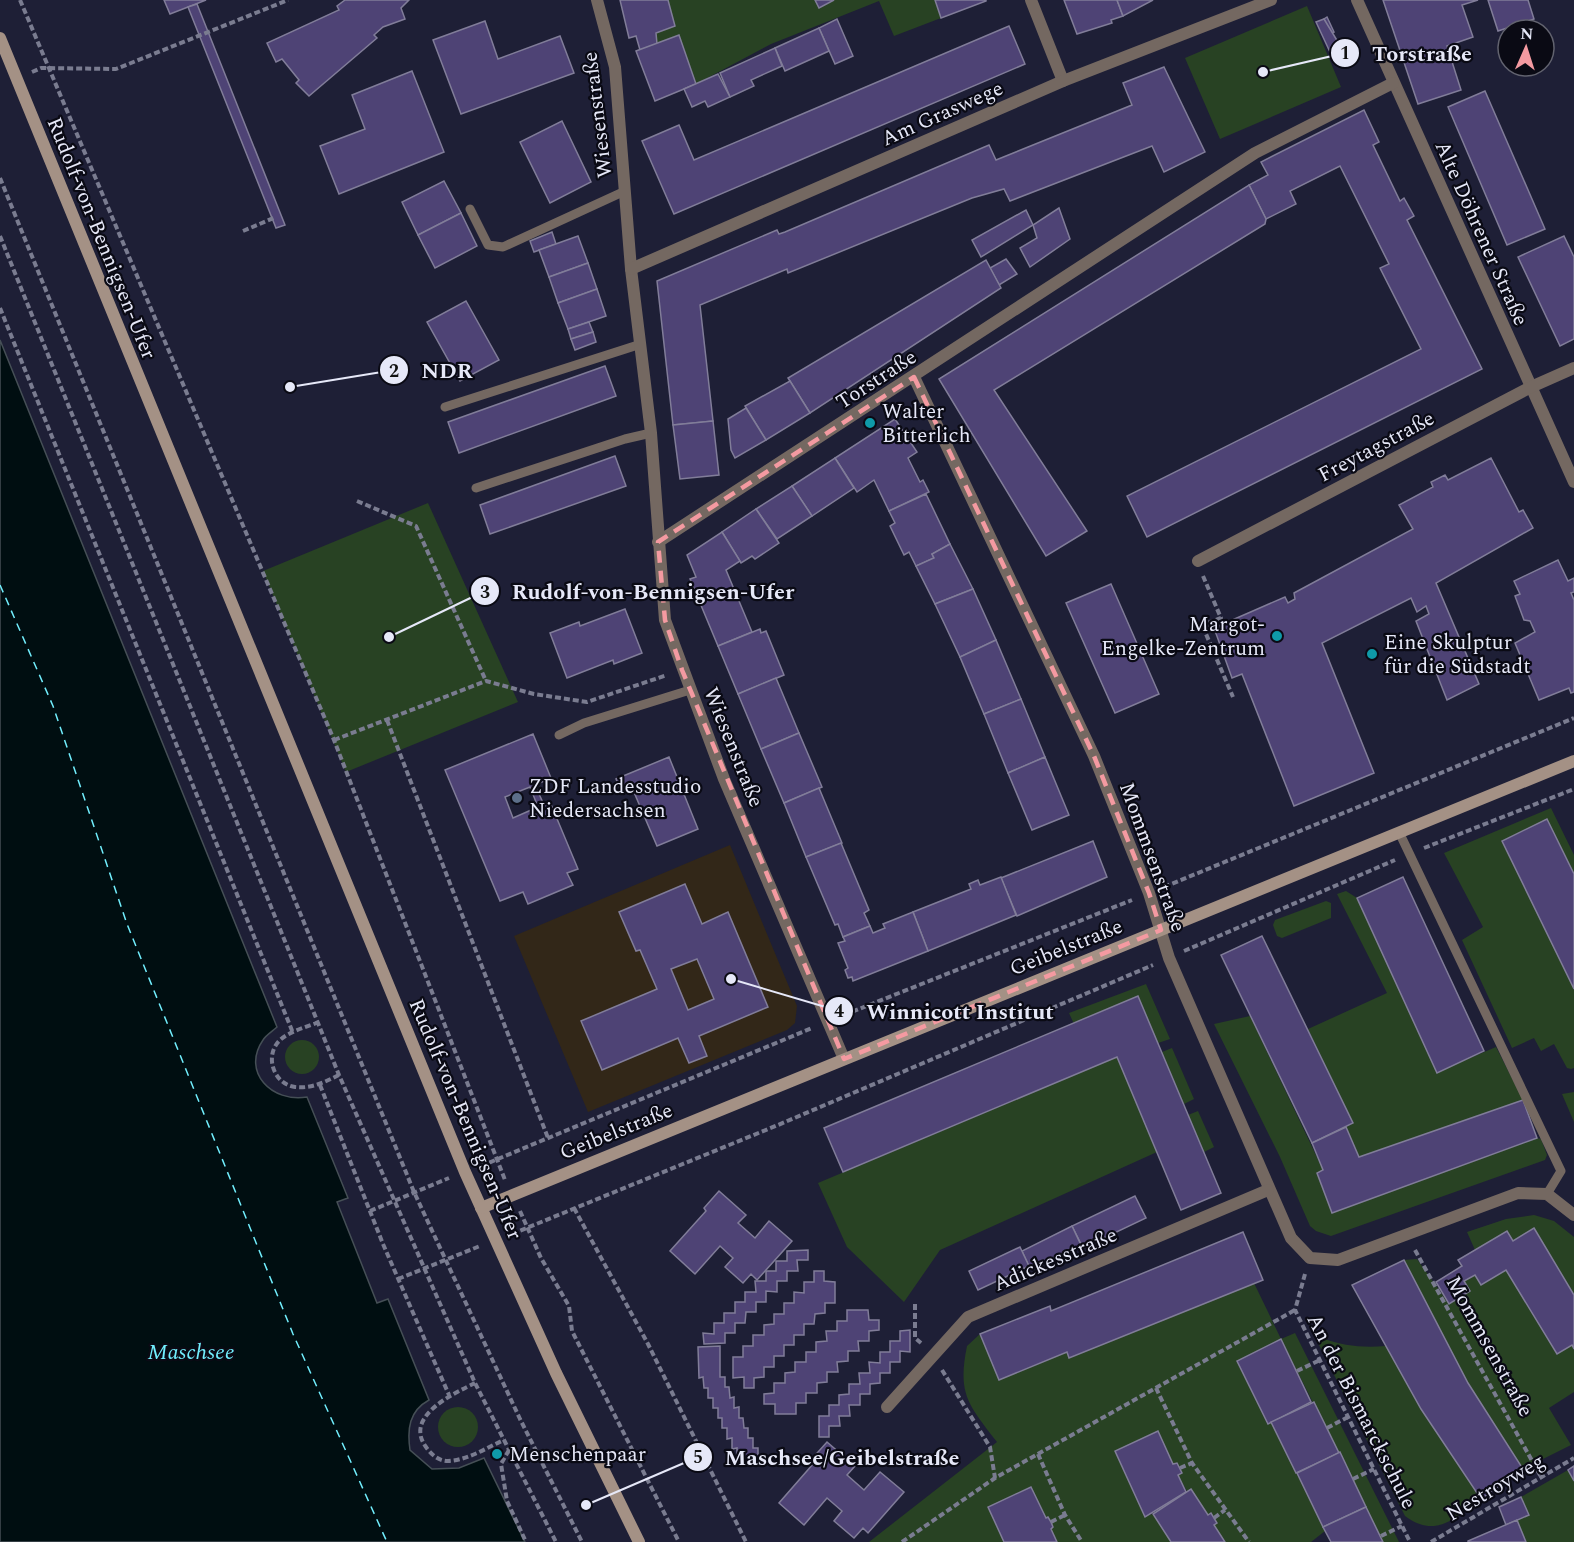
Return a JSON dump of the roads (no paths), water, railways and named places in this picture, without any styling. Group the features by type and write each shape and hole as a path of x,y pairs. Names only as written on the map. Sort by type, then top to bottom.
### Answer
{"street":[{"name":"Wiesenstraße","path":"597,0 615,67 631,269 651,433 664,620 724,779 844,1059"},
{"path":"1031,0 1063,81"},
{"name":"Am Graswege","path":"631,269 1063,81 1271,0"},
{"name":"Alte Döhrener Straße","path":"1358,0 1393,83 1574,482"},
{"name":"Rudolf-von-Bennigsen-Ufer","path":"0,38 480,1208 556,1373 639,1542"},
{"name":"Torstraße","path":"658,542 1255,153 1393,83"},
{"name":"Freytagstraße","path":"1198,561 1531,387 1574,368"},
{"name":"Mommsenstraße","path":"914,377 1094,756 1149,893 1169,958 1268,1190 1291,1238 1310,1258 1338,1260 1518,1193 1547,1194"},
{"name":"Geibelstraße","path":"480,1208 1574,761"},
{"name":"Adickesstraße","path":"886,1407 968,1317 1268,1190"},
{"path":"1547,1194 1574,1215"}],"lane":[{"name":"Wiesenstraße","path":"470,209 488,245 503,247 625,191"},
{"path":"445,407 640,344"},
{"path":"476,488 625,439 651,433"},
{"path":"559,735 584,723 690,690"},
{"path":"1400,832 1561,1171 1547,1194"}],"water":[{"name":"Maschsee","path":"0,340 277,1027 264,1038 257,1052 258,1074 272,1090 282,1095 294,1098 307,1097 348,1198 337,1202 377,1303 388,1299 429,1400 422,1404 413,1415 409,1428 410,1450 432,1469 459,1468 484,1458 525,1542 0,1542"}],"place":[{"name":"Torstraße","path":"1263,72"},
{"name":"NDR","path":"290,387"},
{"name":"Walter Bitterlich","path":"870,423"},
{"name":"Margot- Engelke-Zentrum","path":"1277,636"},
{"name":"Rudolf-von-Bennigsen-Ufer","path":"389,637"},
{"name":"Eine Skulptur für die Südstadt","path":"1372,654"},
{"name":"ZDF Landesstudio Niedersachsen","path":"517,798"},
{"name":"Winnicott Institut","path":"731,979"},
{"name":"Menschenpaar","path":"497,1454"},
{"name":"Maschsee/Geibelstraße","path":"586,1505"}]}
